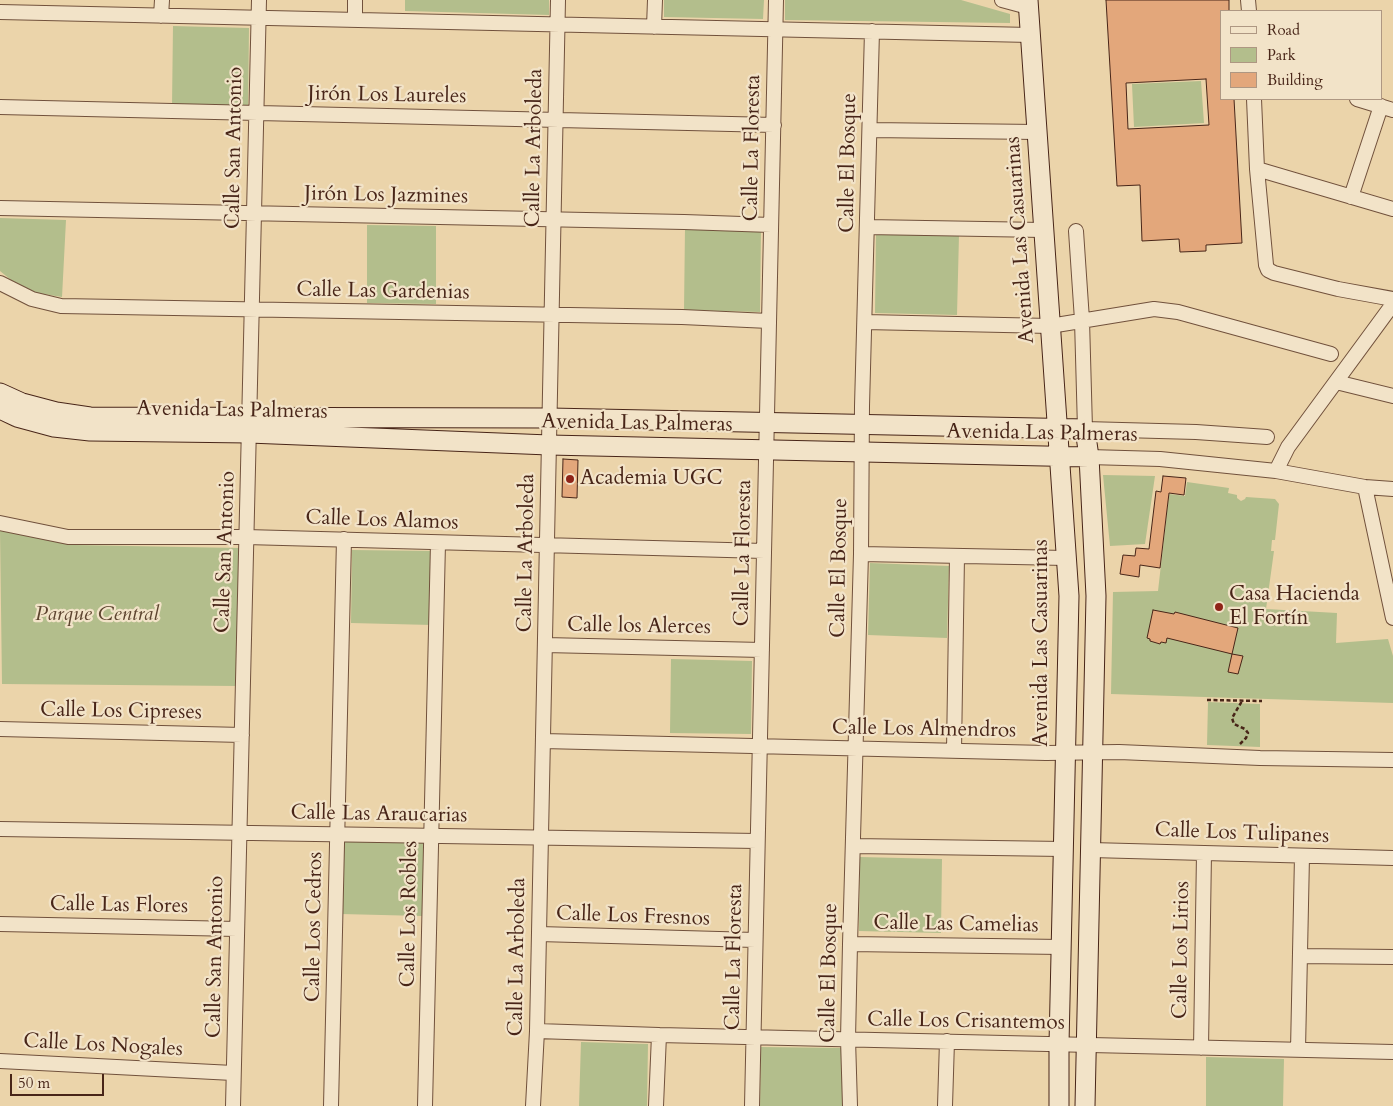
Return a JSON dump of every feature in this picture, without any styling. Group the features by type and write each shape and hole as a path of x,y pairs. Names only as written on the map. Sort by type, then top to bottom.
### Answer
{"street":[{"path":"66,14 67,0"},
{"path":"162,0 162,16"},
{"name":"Calle San Antonio","path":"233,1106 259,0"},
{"path":"355,0 355,20"},
{"name":"Calle La Arboleda","path":"533,1106 537,1031 558,0"},
{"path":"654,27 655,0"},
{"name":"Calle La Floresta","path":"752,1106 776,0"},
{"path":"1002,0 1028,4"},
{"name":"Avenida Las Casuarinas","path":"1028,4 1068,596 1059,1106"},
{"path":"0,12 1030,35"},
{"name":"Calle El Bosque","path":"850,1106 848,1039 872,32"},
{"path":"1254,100 1257,170 1268,270 1338,289 1393,299"},
{"path":"1351,197 1387,108 1360,100"},
{"name":"Jirón Los Laureles","path":"0,107 774,125"},
{"path":"870,130 1036,132"},
{"path":"1257,170 1393,209"},
{"name":"Jirón Los Jazmines","path":"0,208 771,225"},
{"path":"867,227 1043,230"},
{"path":"1076,231 1096,596 1085,1106"},
{"name":"Calle Las Gardenias","path":"0,283 32,299 61,306 682,317 769,322"},
{"path":"1276,471 1288,447 1393,304"},
{"path":"865,322 1050,326 1154,309 1178,312 1330,354"},
{"path":"1336,382 1393,396"},
{"name":"Avenida Las Palmeras","path":"0,393 22,403 56,412 90,417 249,425 549,445 1160,459 1276,471 1364,487 1393,489"},
{"name":"Avenida Las Palmeras","path":"0,410 17,417 54,426 90,431 249,425 550,418 1086,429 1196,432 1266,437"},
{"path":"1364,487 1392,609"},
{"name":"Calle Los Alamos","path":"0,523 68,537 246,537 764,551"},
{"name":"Calle Los Cedros","path":"331,1106 344,539"},
{"name":"Calle Los Robles","path":"426,1106 438,543"},
{"path":"861,554 1066,558"},
{"path":"954,751 957,556"},
{"name":"Calle los Alerces","path":"545,645 762,650"},
{"name":"Calle Los Cipreses","path":"0,729 242,735"},
{"name":"Calle Los Almendros","path":"543,741 1393,760"},
{"name":"Calle Las Araucarias","path":"0,829 757,841"},
{"path":"853,846 1064,849"},
{"name":"Calle Los Tulipanes","path":"1091,850 1393,858"},
{"name":"Calle Los Lirios","path":"1201,1048 1204,853"},
{"path":"1298,1050 1302,856"},
{"name":"Calle Las Flores","path":"0,924 237,929"},
{"name":"Calle Los Fresnos","path":"539,934 755,940"},
{"name":"Calle Las Camelias","path":"850,944 1061,947"},
{"path":"1300,956 1393,957"},
{"name":"Calle Los Crisantemos","path":"537,1031 1393,1052"},
{"path":"656,1106 658,1035"},
{"path":"945,1106 947,1042"},
{"name":"Calle Los Nogales","path":"0,1061 234,1073"}],"path":[{"path":"1207,700 1262,701"},
{"path":"1235,757 1239,744 1247,736 1246,731 1236,726 1232,721 1232,716 1242,701"}],"green space":[{"path":"405,0 549,0 549,15 405,11"},
{"path":"664,0 764,0 763,19 664,17"},
{"path":"785,0 961,0 1010,14 1010,23 785,20"},
{"path":"173,26 249,28 248,108 172,106"},
{"path":"1201,81 1204,123 1134,127 1132,84"},
{"path":"0,218 66,220 62,297 37,293 11,280 0,271"},
{"path":"367,225 436,226 436,304 367,303"},
{"path":"685,228 761,230 760,312 684,310"},
{"path":"876,232 959,235 957,315 875,313"},
{"path":"1103,475 1155,476 1145,544 1110,546"},
{"path":"1187,482 1229,488 1228,493 1237,495 1237,498 1241,501 1246,497 1275,499 1279,504 1275,540 1272,540 1271,551 1274,551 1266,609 1337,613 1336,643 1388,639 1393,656 1393,703 1111,694 1113,592 1158,591 1169,494 1185,496"},
{"name":"Parque Central","path":"0,530 75,545 239,548 237,686 2,684"},
{"path":"352,550 433,551 432,625 351,623"},
{"path":"870,563 949,566 947,638 868,635"},
{"path":"671,659 752,661 751,734 670,733"},
{"path":"1208,702 1260,704 1260,747 1207,745"},
{"path":"342,840 424,842 422,916 341,914"},
{"path":"860,857 942,859 941,933 859,931"},
{"path":"581,1042 648,1044 647,1106 579,1106"},
{"path":"761,1047 843,1048 842,1106 760,1106"},
{"path":"1206,1057 1284,1059 1283,1106 1206,1106"}],"building":[{"path":"1106,0 1229,0 1229,10 1220,10 1220,100 1234,100 1242,243 1206,245 1206,251 1180,252 1179,239 1142,241 1140,185 1117,186","holes":["1206,79 1209,125 1128,129 1126,83"]},
{"name":"Academia UGC","path":"563,459 578,460 577,498 562,497"},
{"path":"1163,476 1186,478 1184,495 1169,493 1160,568 1140,565 1139,577 1120,574 1123,555 1135,556 1136,548 1149,549 1156,491 1161,492"},
{"path":"1153,610 1174,614 1175,612 1238,628 1232,654 1167,638 1166,643 1161,642 1160,644 1150,641 1147,638"},
{"path":"1232,654 1243,656 1238,674 1228,672"}],"place":[{"name":"Academia UGC","path":"570,479"},
{"name":"Casa Hacienda El Fortín","path":"1219,607"}]}
